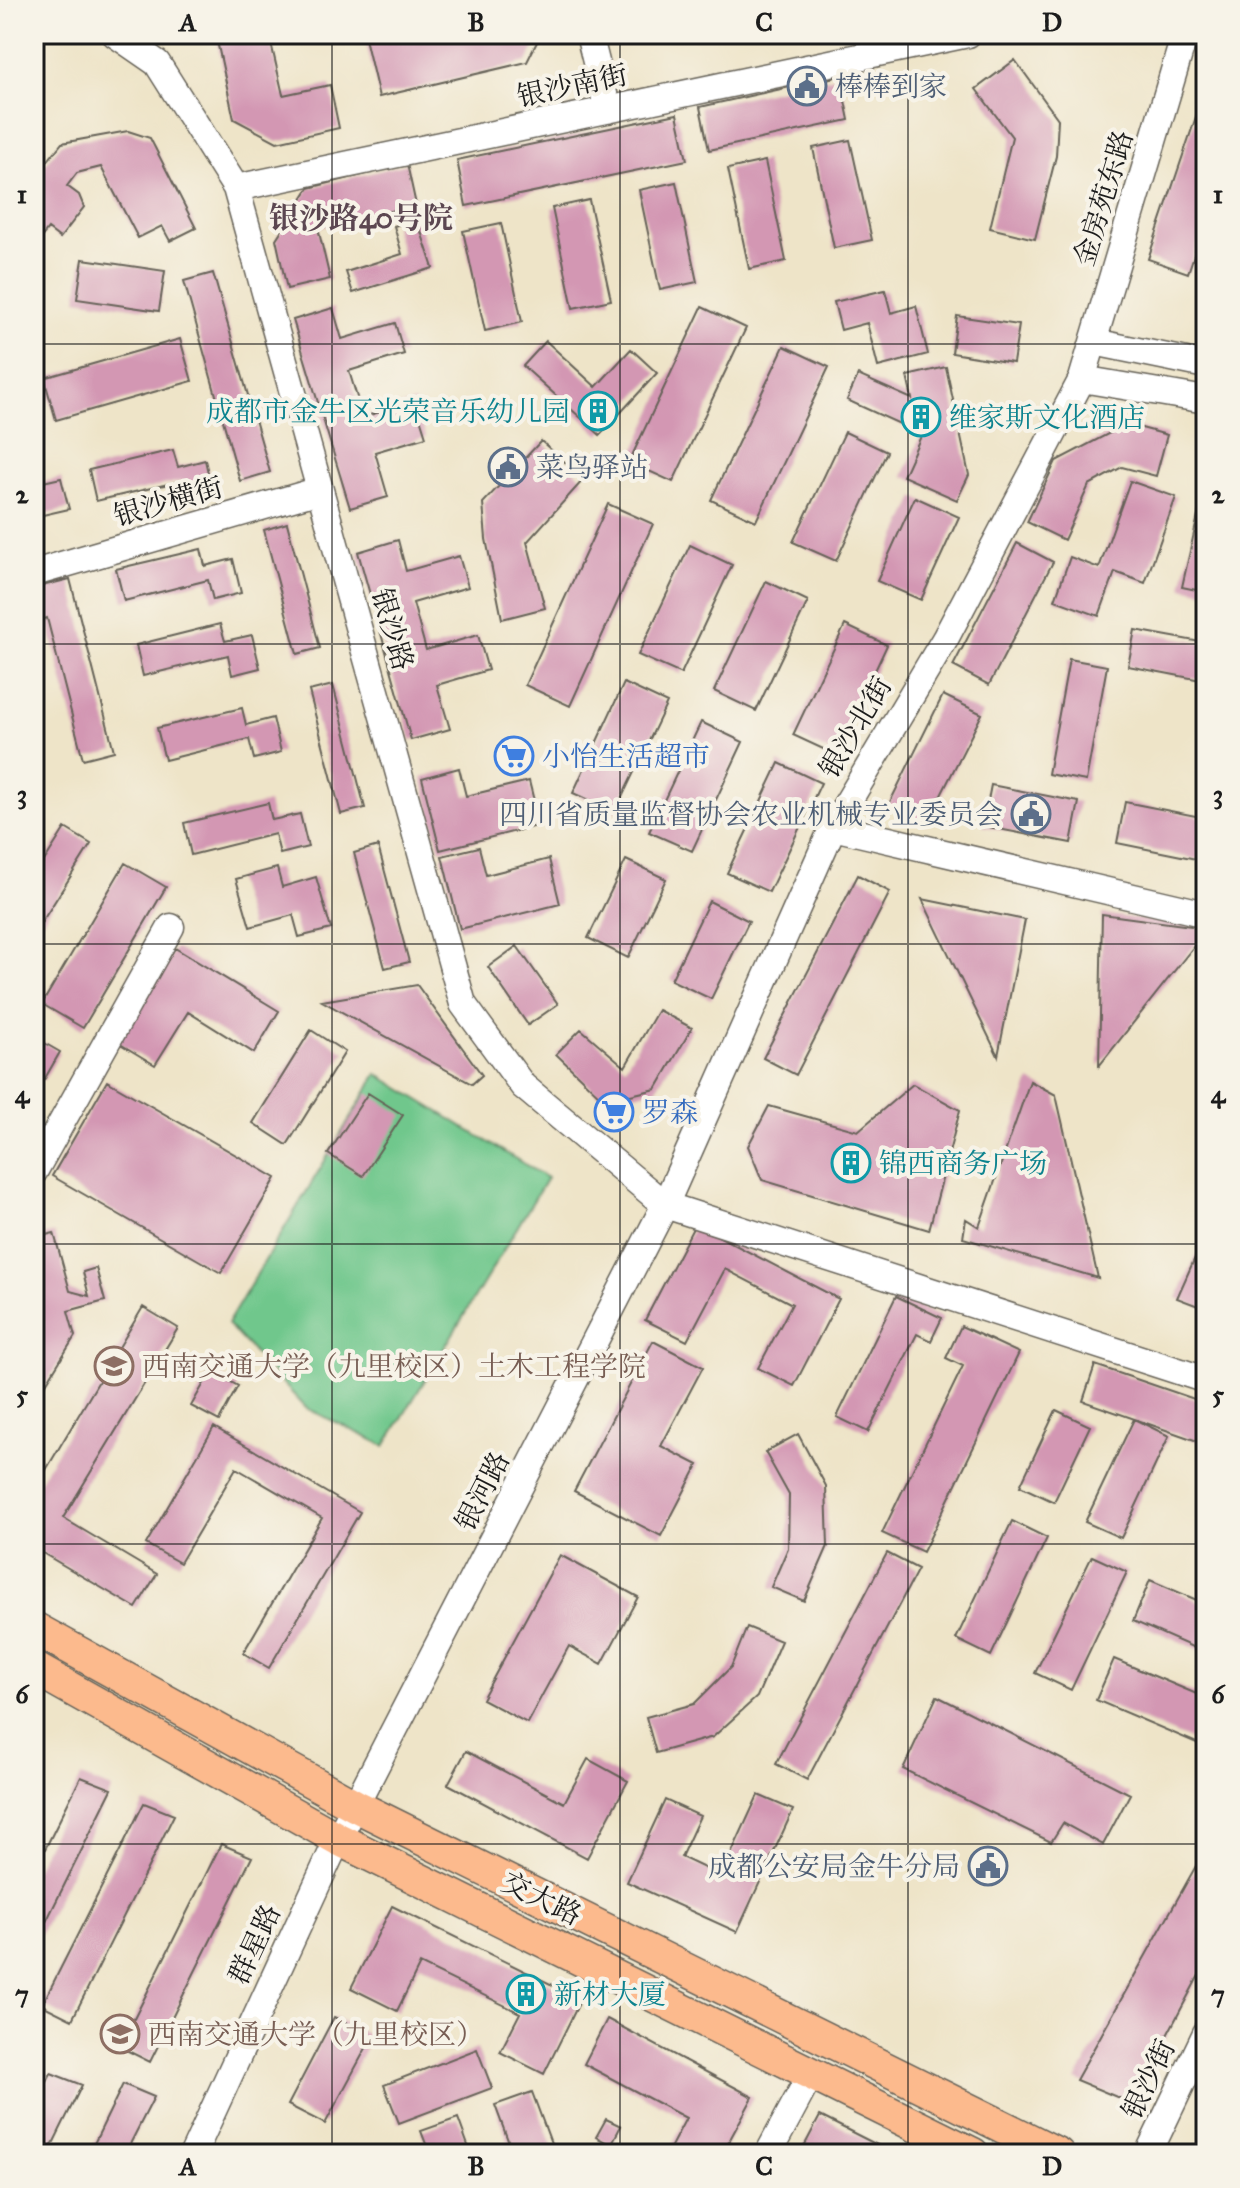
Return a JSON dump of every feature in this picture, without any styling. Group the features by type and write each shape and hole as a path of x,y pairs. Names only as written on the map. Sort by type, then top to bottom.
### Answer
{"main road":[{"name":"交大路","path":"34,1628 356,1806 1058,2154"},
{"name":"交大路","path":"34,1668 338,1839 973,2154"}],"street":[{"name":"银沙路","path":"115,34 157,63 236,188 463,1004 523,1086 665,1205"},
{"path":"589,34 608,110"},
{"name":"银沙南街","path":"236,188 968,34"},
{"name":"金房苑东路","path":"1082,379 1185,34"},
{"path":"1094,342 1206,365"},
{"path":"1082,379 1206,400"},
{"name":"银沙北街","path":"665,1205 833,827 945,639 1082,379"},
{"name":"银沙横街","path":"34,573 320,490"},
{"path":"833,827 1206,914"},
{"path":"34,1172 171,927"},
{"path":"665,1205 1206,1380"},
{"name":"银河路","path":"356,1806 665,1205"},
{"name":"群星路","path":"193,2154 356,1806"},
{"name":"银沙街","path":"1148,2154 1206,2033"},
{"path":"768,2154 811,2074"}],"green space":[{"path":"377,1074 547,1178 385,1446 306,1408 227,1324"}],"building":[{"path":"249,34 269,34 283,95 330,85 339,128 277,142 234,119 217,41"},
{"path":"364,34 541,34 527,62 379,97"},
{"path":"1015,60 1058,119 1056,156 1035,239 990,228 1012,137 976,89"},
{"path":"840,76 849,120 709,150 700,107"},
{"path":"1205,90 1206,219 1188,273 1148,259"},
{"path":"677,114 687,160 466,206 457,160"},
{"path":"128,131 150,138 196,228 170,241 162,226 138,238 101,167 77,173 67,186 79,195 84,207 60,238 48,229 37,243 34,240 34,178 62,143"},
{"path":"850,140 872,240 834,248 813,148"},
{"path":"765,161 786,261 749,269 728,169"},
{"path":"407,164 416,205 318,228 330,279 287,289 276,239 309,188"},
{"path":"676,182 697,282 660,290 639,190"},
{"path":"589,200 611,300 573,308 552,208"},
{"path":"417,219 433,268 353,293 346,272 402,254 394,226"},
{"path":"501,223 522,322 485,331 463,231"},
{"path":"83,259 165,271 159,311 77,299"},
{"path":"213,273 270,472 240,481 184,281"},
{"path":"885,290 891,313 916,306 928,354 878,367 867,323 841,330 834,302"},
{"path":"702,307 746,328 673,482 629,462"},
{"path":"333,308 342,339 395,323 404,354 349,371 363,417 415,402 426,437 375,452 388,497 350,508 293,320"},
{"path":"957,316 1019,325 1013,363 952,353"},
{"path":"180,339 192,381 56,420 44,378"},
{"name":"成都市金牛区光荣音乐幼儿园","path":"546,341 596,387 631,349 657,373 600,435 523,366"},
{"path":"784,346 829,367 756,521 711,500"},
{"name":"维家斯文化酒店","path":"946,367 969,475 957,500 903,476 922,434 847,400 858,375 912,399 907,376"},
{"path":"1127,424 1167,435 1156,476 1122,467 1089,485 1064,540 1027,522 1056,461"},
{"path":"845,432 887,452 836,561 793,542"},
{"path":"541,441 584,479 527,542 545,608 502,619 486,539 483,503"},
{"path":"173,450 178,467 205,460 213,494 185,501 181,481 96,501 89,470"},
{"path":"61,478 69,509 34,517 34,484"},
{"path":"1130,481 1176,497 1145,583 1115,572 1099,616 1055,600 1070,557 1099,568"},
{"path":"1206,484 1206,592 1182,587"},
{"path":"915,497 959,517 921,600 877,581"},
{"path":"608,504 653,524 570,706 525,685"},
{"path":"287,523 320,648 297,654 264,530"},
{"path":"398,540 406,571 459,556 468,587 413,603 426,650 478,635 488,670 437,685 450,729 411,740 358,552"},
{"path":"1017,543 1053,562 989,685 953,666"},
{"path":"690,545 732,565 681,674 638,655"},
{"path":"201,549 205,566 233,559 241,593 213,600 208,580 124,601 116,569"},
{"path":"70,579 114,751 83,759 47,618 34,622 34,588"},
{"path":"766,581 808,601 756,711 714,691"},
{"path":"220,624 225,641 252,635 260,668 232,675 228,655 143,676 136,645"},
{"path":"845,625 887,645 836,755 793,735"},
{"path":"1135,630 1206,643 1206,681 1128,666"},
{"path":"1069,659 1107,666 1086,781 1048,774"},
{"path":"624,683 667,703 615,812 573,793"},
{"path":"333,685 365,808 341,814 309,691"},
{"path":"943,695 982,714 926,825 888,806"},
{"path":"242,708 246,725 273,718 281,752 254,759 249,739 165,760 157,728"},
{"path":"701,722 743,742 692,851 649,832"},
{"path":"779,763 821,783 769,892 727,873"},
{"path":"459,768 466,796 529,781 540,825 440,850 422,778"},
{"name":"四川省质量监督协会农业机械专业委员会","path":"991,785 1079,802 1071,843 983,826"},
{"path":"1125,802 1206,818 1206,861 1117,843"},
{"path":"268,803 272,820 300,814 308,847 280,854 275,834 191,855 184,823"},
{"path":"65,828 91,844 38,928 34,925 34,877"},
{"path":"378,846 409,962 385,968 354,853"},
{"path":"479,847 486,875 549,859 560,904 460,929 442,856"},
{"path":"626,860 666,879 628,958 588,938"},
{"path":"125,863 166,887 83,1028 42,1004"},
{"path":"277,868 282,887 316,877 331,929 299,937 293,915 250,927 236,879"},
{"path":"858,875 890,892 796,1075 763,1058"},
{"path":"922,899 1025,920 998,1056"},
{"path":"709,901 749,921 711,999 671,980"},
{"path":"1102,914 1206,928 1206,931 1099,1066"},
{"path":"517,946 558,1004 528,1025 488,967"},
{"path":"175,948 279,1011 254,1053 188,1012 155,1065 117,1042"},
{"path":"417,985 482,1075 472,1084 322,1001"},
{"path":"658,1010 692,1028 656,1089 605,1101 556,1054 581,1029 625,1067"},
{"path":"311,1030 345,1052 287,1145 253,1123"},
{"path":"34,1037 60,1052 44,1080 34,1075"},
{"path":"107,1081 276,1178 221,1273 52,1176"},
{"path":"1030,1081 1056,1095 1098,1278 963,1238 966,1219 979,1227"},
{"name":"锦西商务广场","path":"913,1084 960,1110 929,1230 762,1180 748,1146 769,1106 858,1131"},
{"path":"368,1093 403,1115 363,1176 328,1154"},
{"path":"695,1224 839,1299 794,1386 758,1368 792,1304 725,1269 687,1341 645,1320"},
{"path":"54,1233 70,1291 89,1296 83,1272 96,1268 105,1301 68,1311 75,1336 34,1403 34,1340 44,1324 34,1289 34,1238"},
{"path":"1206,1233 1206,1309 1177,1298"},
{"path":"896,1296 942,1318 931,1341 917,1334 868,1432 837,1417"},
{"path":"143,1307 178,1328 63,1518 157,1574 136,1608 34,1548 34,1490"},
{"path":"961,1326 1019,1353 923,1552 882,1533 963,1366 946,1358"},
{"path":"653,1341 703,1367 661,1446 698,1465 661,1536 574,1491"},
{"path":"1095,1365 1206,1403 1206,1444 1083,1401"},
{"path":"211,1371 238,1386 219,1421 191,1406"},
{"path":"1056,1410 1090,1426 1054,1502 1020,1486"},
{"path":"1134,1419 1169,1436 1121,1538 1085,1522"},
{"path":"214,1427 360,1512 269,1668 243,1653 322,1518 236,1468 180,1563 146,1544"},
{"path":"798,1434 826,1486 828,1546 804,1601 771,1587 788,1548 789,1495 765,1452"},
{"path":"1012,1521 1047,1538 991,1656 956,1639"},
{"path":"887,1553 918,1569 807,1780 776,1764"},
{"path":"560,1555 638,1597 602,1664 569,1646 527,1723 482,1699"},
{"path":"1092,1556 1127,1572 1071,1690 1035,1673"},
{"path":"1150,1580 1206,1604 1206,1653 1133,1621"},
{"path":"747,1627 781,1641 757,1697 713,1737 656,1753 646,1717 694,1704 731,1667"},
{"path":"1114,1659 1206,1698 1206,1747 1096,1700"},
{"path":"937,1696 1130,1794 1103,1845 1063,1823 1051,1842 903,1769"},
{"path":"466,1751 564,1803 588,1759 628,1781 587,1858 448,1784"},
{"path":"81,1777 112,1789 34,1946 34,1871"},
{"path":"758,1795 793,1810 737,1932 627,1882 665,1800 700,1816 681,1857 721,1876"},
{"path":"144,1803 174,1815 72,2020 42,2005"},
{"path":"221,1844 252,1857 150,2062 120,2047"},
{"path":"1206,1848 1206,1962 1131,2103 1076,2080"},
{"name":"新材大厦","path":"392,1906 581,1999 544,2074 500,2052 520,2013 420,1964 397,2011 351,1988"},
{"path":"334,2017 372,2037 325,2124 288,2105"},
{"path":"607,2019 753,2097 722,2154 667,2154 686,2118 584,2064"},
{"path":"477,2049 492,2088 399,2123 384,2085"},
{"path":"51,2073 82,2085 48,2154 34,2154 34,2107"},
{"path":"123,2084 154,2097 125,2154 89,2154"},
{"path":"532,2092 555,2154 513,2154 495,2105"},
{"path":"820,2116 895,2154 800,2154"},
{"path":"458,2118 471,2154 430,2154 421,2131"},
{"path":"606,2119 621,2126 611,2145 596,2137"}],"place":[{"name":"棒棒到家","path":"807,86"},
{"name":"成都市金牛区光荣音乐幼儿园","path":"598,411"},
{"name":"维家斯文化酒店","path":"921,417"},
{"name":"菜鸟驿站","path":"508,467"},
{"name":"小怡生活超市","path":"514,756"},
{"name":"四川省质量监督协会农业机械专业委员会","path":"1031,814"},
{"name":"罗森","path":"614,1112"},
{"name":"锦西商务广场","path":"851,1163"},
{"name":"西南交通大学（九里校区）土木工程学院","path":"114,1366"},
{"name":"成都公安局金牛分局","path":"988,1866"},
{"name":"新材大厦","path":"526,1994"},
{"name":"西南交通大学（九里校区）","path":"120,2034"}],"district":[{"name":"银沙路40号院","path":"361,218"}]}
